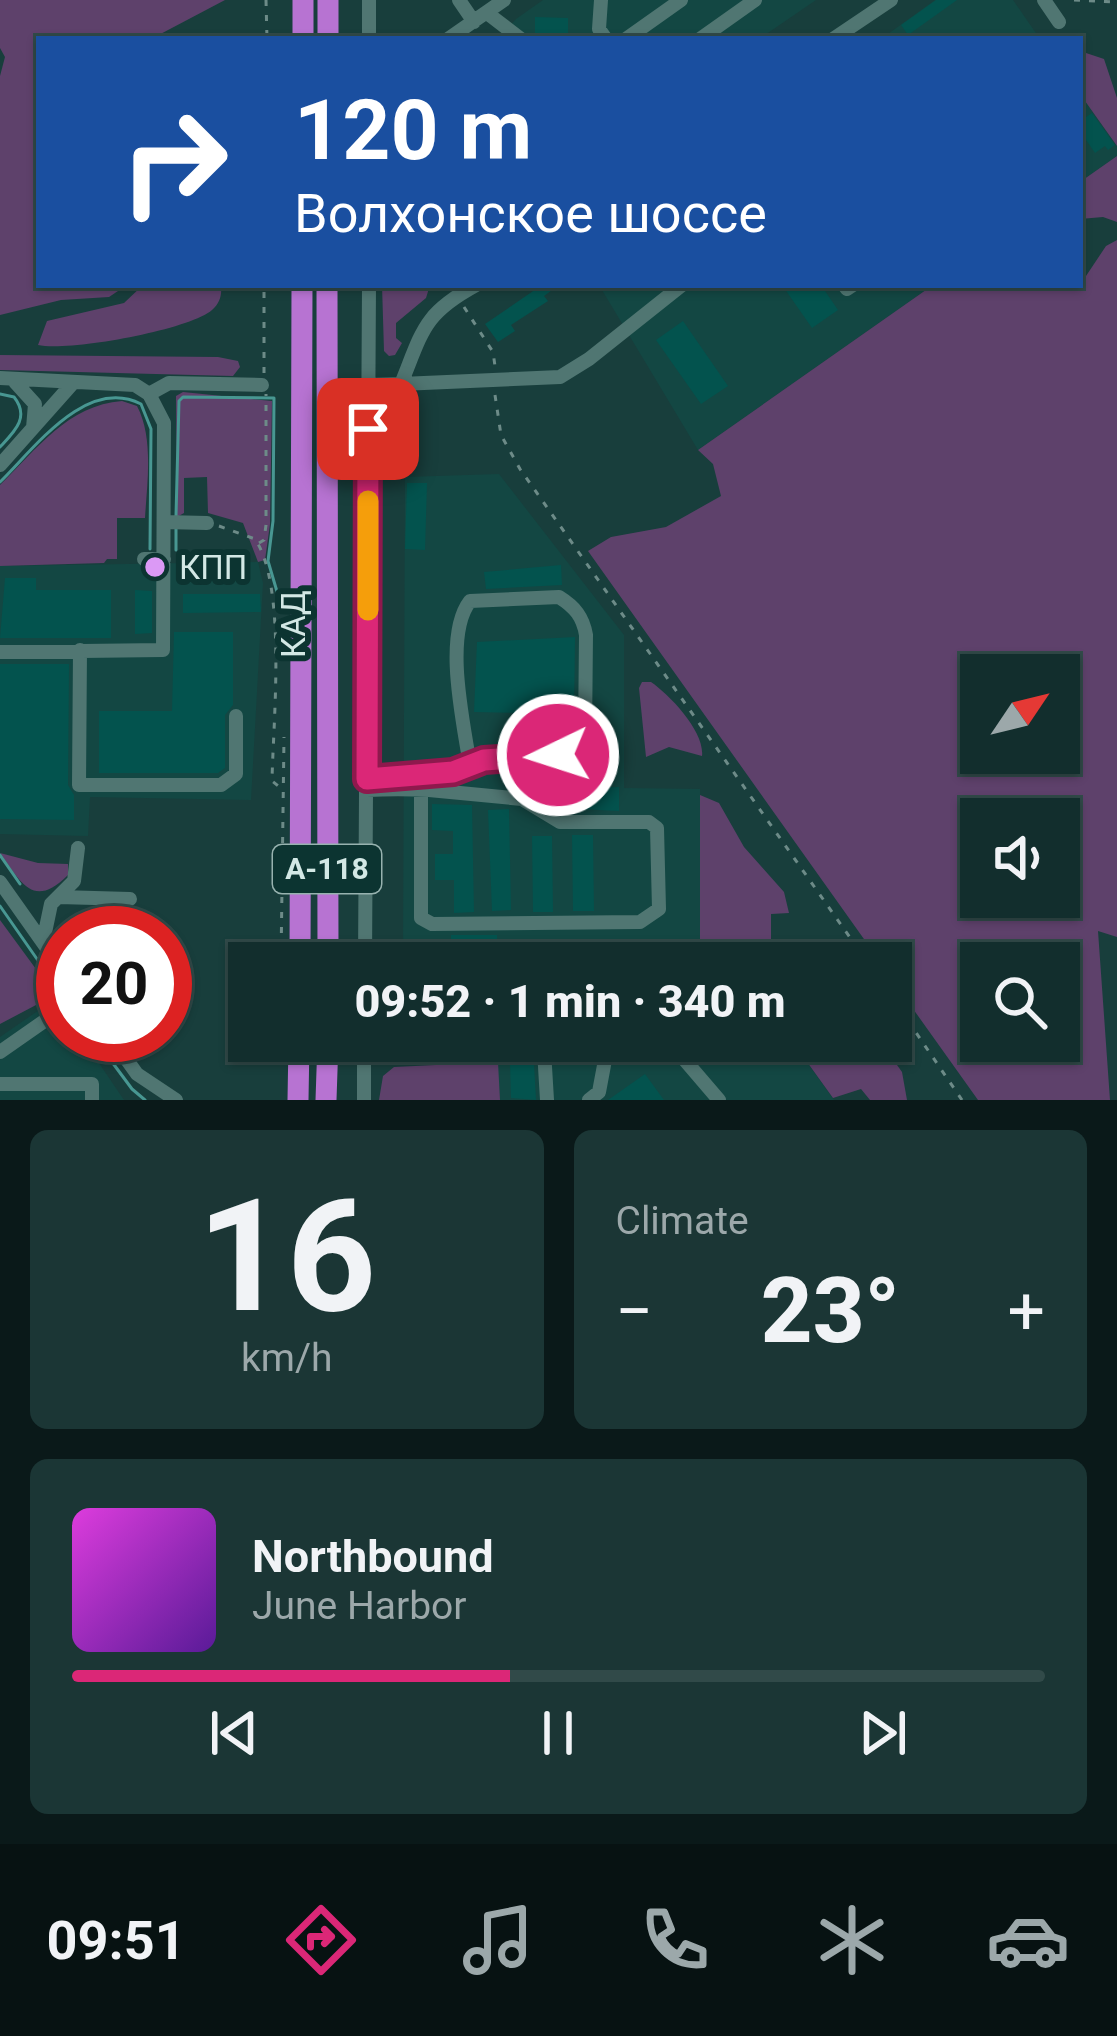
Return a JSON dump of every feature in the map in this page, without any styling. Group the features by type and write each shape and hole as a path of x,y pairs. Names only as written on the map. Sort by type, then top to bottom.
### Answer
{"highway":[{"path":"303,0 303,36"},
{"path":"328,0 328,36"},
{"name":"КАД","path":"299,942 302,288"},
{"name":"КАД","path":"327,288 328,942"},
{"path":"298,1100 299,1062"},
{"path":"326,1100 327,1062"}],"street":[{"path":"369,0 369,36"},
{"path":"458,0 515,36"},
{"path":"453,36 504,0"},
{"path":"601,0 599,29 604,36"},
{"path":"630,36 681,0"},
{"path":"704,36 755,0"},
{"path":"837,36 891,0"},
{"path":"1044,0 1059,22"},
{"path":"365,942 369,288"},
{"path":"401,384 426,326 441,305 470,288"},
{"path":"368,386 560,376 589,359 678,288"},
{"path":"0,652 163,650 164,559 164,423 149,394 135,385 3,378"},
{"path":"3,378 29,393 36,415 34,428"},
{"path":"149,394 169,383 262,385"},
{"path":"0,465 72,384"},
{"path":"164,522 207,523"},
{"path":"144,560 164,559"},
{"path":"367,784 453,772 470,766 484,760 558,755 586,736 584,622 559,597 470,602 464,607 458,631 459,687 470,766"},
{"path":"80,650 80,785 221,785 236,774 236,716"},
{"path":"367,784 522,799 560,822 649,822 657,828 658,909 640,922 432,924 421,918 422,790"},
{"path":"53,906 74,881 78,848"},
{"path":"0,882 36,932"},
{"path":"19,908 55,900 130,899"},
{"path":"0,1052 36,1026"},
{"path":"128,1062 136,1074 176,1100"},
{"path":"364,1062 364,1100"},
{"path":"545,1062 547,1100"},
{"path":"589,1100 598,1093 604,1062"},
{"path":"686,1062 719,1100"},
{"path":"0,1084 92,1084 92,1100"}],"path":[{"path":"266,0 267,36"},
{"path":"1074,0 1117,2"},
{"path":"207,523 258,543 264,540 268,413 262,385 264,288"},
{"path":"455,296 493,352 501,435 520,469 853,942"},
{"path":"258,543 274,602 272,781 283,790"},
{"path":"281,942 284,725"},
{"path":"912,1027 962,1100"}],"shaded area":[{"path":"0,0 225,0 157,36 36,36 36,288 122,288 109,297 61,300 0,315 0,76 5,57 0,48"},
{"path":"543,0 816,0 763,36 501,36"},
{"path":"935,0 1013,0 1038,36 885,36"},
{"path":"1083,52 1104,59 1117,98 1117,146 1083,98"},
{"path":"1083,98 1117,146 1117,156 1083,180"},
{"path":"1117,156 1117,222 1103,217 1083,219 1083,180"},
{"path":"1117,240 1117,937 1098,931 1110,1100 978,1100 912,1007 912,942 866,942 588,551 611,537 666,527 721,496 713,464 698,450 929,288 1083,288 1083,274"},
{"path":"140,288 221,288 212,310 179,325 100,342 38,345 47,321 124,303"},
{"path":"382,288 429,288 426,298 396,323 396,338 402,343 395,355 384,351"},
{"path":"601,288 929,288 698,450"},
{"path":"0,355 218,357 238,361 240,367 233,376 0,370"},
{"path":"183,392 272,401 265,560 258,562 243,523 208,513 207,477 184,478 184,513 177,517 176,396"},
{"path":"122,401 137,406 142,419 148,476 145,518 117,518 117,559 0,566 0,485 69,420"},
{"path":"499,474 624,635 624,788 700,789 700,942 403,942 405,477"},
{"path":"258,562 263,583 251,800 90,797 88,836 0,834 0,566"},
{"path":"642,682 659,688 685,715 698,736 702,756 669,747 646,757"},
{"path":"700,795 719,803 744,847 784,892 789,913 771,914 771,942 700,942"},
{"path":"0,853 38,863 68,864 68,875 37,891 22,882"},
{"path":"0,920 36,969 36,1005 0,1024"},
{"path":"36,1012 36,1062 98,1062 124,1100 0,1100 0,1037"},
{"path":"497,1062 807,1062 834,1100 500,1100"},
{"path":"498,1062 500,1100 379,1100 383,1076 394,1067"},
{"path":"807,1062 895,1062 902,1072 907,1100 870,1100 861,1089 833,1098"}],"building":[{"path":"936,0 957,0 908,35 901,25"},
{"path":"535,17 568,18 568,36 535,36"},
{"path":"1092,113 1115,145 1095,153 1083,135 1083,119"},
{"path":"538,288 555,288 544,296 548,301 511,325 515,331 498,342 485,324"},
{"path":"784,288 823,288 838,310 812,328"},
{"path":"683,321 728,386 701,404 656,340"},
{"path":"407,483 427,483 425,550 405,549"},
{"path":"561,565 562,585 486,589 484,572"},
{"path":"5,578 36,578 36,590 111,590 111,638 0,638"},
{"path":"135,590 152,591 152,633 135,634"},
{"path":"183,594 260,594 261,612 183,613"},
{"path":"174,632 233,632 233,705 225,715 225,768 218,773 99,773 99,711 172,711"},
{"path":"575,637 574,714 474,712 477,642"},
{"path":"0,664 69,664 68,785 74,795 74,820 0,819"},
{"path":"619,787 619,811 559,808 559,788"},
{"path":"432,804 472,805 474,912 454,913 454,880 435,880 435,854 453,854 453,831 432,830"},
{"path":"509,809 511,910 492,911 488,810"},
{"path":"572,835 593,835 594,911 573,911"},
{"path":"532,836 552,836 553,912 533,912"},
{"path":"451,935 497,935 497,942 451,942"},
{"path":"510,1064 534,1064 536,1100 511,1098"},
{"path":"645,1074 664,1100 608,1100"}],"waterway":[{"path":"0,394 14,397 21,411 15,429 0,447"},
{"path":"176,516 179,401 183,397 274,398 268,561 278,595"},
{"path":"0,482 45,435 81,408 121,398 141,404 151,429 150,549"},
{"path":"176,529 176,550"},
{"path":"0,855 20,884"},
{"path":"0,906 36,958"},
{"path":"112,1062 145,1100"}],"slow traffic":[{"path":"368,501 368,610"}],"place":[{"name":"КПП","path":"155,567"}],"route":[{"path":"368,429 367,779 453,772 484,760 558,755"}]}
